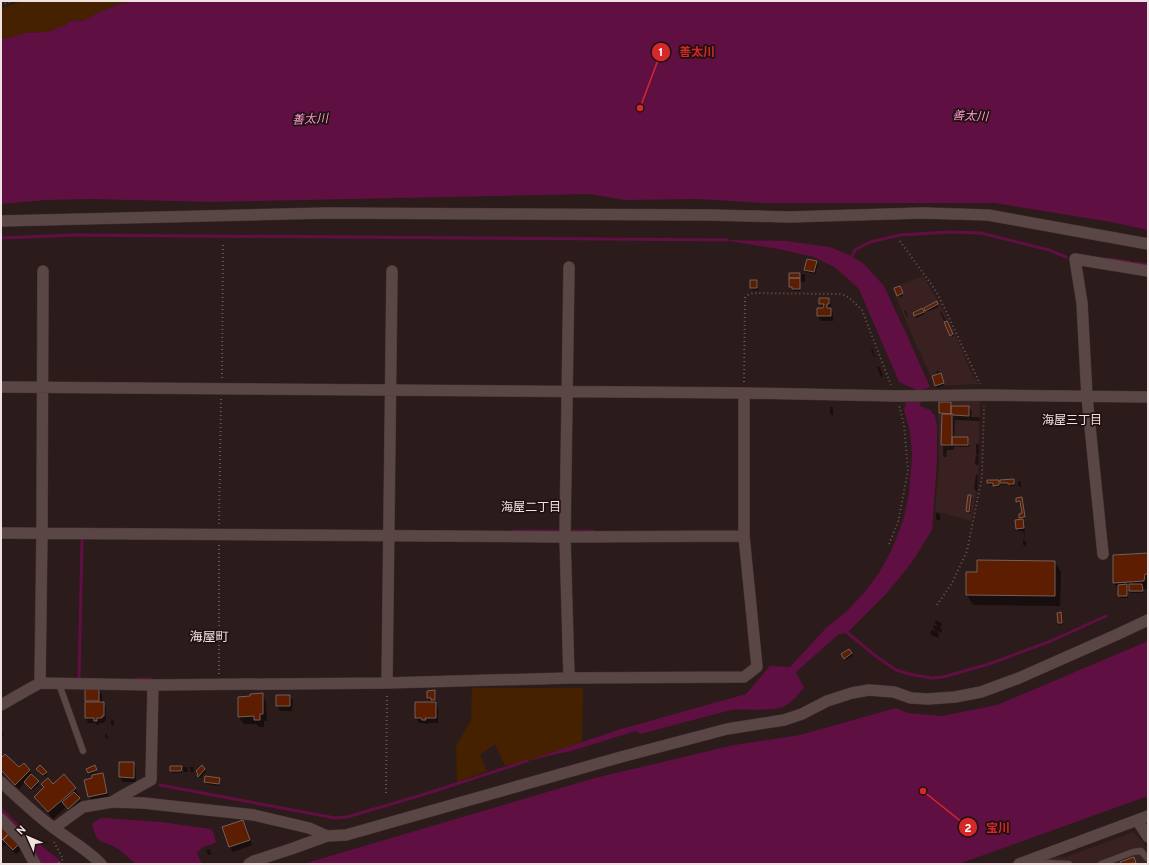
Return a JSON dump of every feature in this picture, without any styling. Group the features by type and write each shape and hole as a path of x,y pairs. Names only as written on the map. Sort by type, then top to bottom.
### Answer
{"street":[{"path":"1,221 327,213 709,215 789,217 930,213 988,215 1148,244"},
{"path":"1103,554 1087,396 1082,303 1075,259 1148,271"},
{"path":"569,267 566,537 569,678"},
{"path":"40,683 43,388 42,271"},
{"path":"387,684 392,271"},
{"path":"1,387 744,393 896,396 1148,396"},
{"path":"1,705 40,683 153,685 387,684 569,678 744,677 757,667 744,536 744,393"},
{"path":"1,533 566,537 744,536"},
{"path":"249,864 327,836 346,835 606,761 727,729 784,720 802,714 827,701 852,693 869,690 894,692 911,698 928,699 955,697 981,692 1019,678 1148,620"},
{"path":"112,802 151,780 153,685"},
{"path":"1,782 17,798 54,828 78,844 101,864"},
{"path":"54,828 83,807 112,802 143,802 254,815 309,828 327,836"},
{"path":"1023,863 1148,816"},
{"path":"1,819 23,842 34,864"},
{"path":"1137,820 1148,837"}],"lane":[{"path":"59,684 83,751"},
{"path":"1101,864 1133,852 1141,852 1148,859"},
{"path":"1023,863 1069,864"}],"path":[{"path":"1,5 12,1"},
{"path":"900,241 936,291 984,395 982,477 967,551 952,583 937,605"},
{"path":"221,389 223,245"},
{"path":"744,393 745,298 748,295 753,293 840,294 848,296 862,310 896,396 904,424 908,471 898,522 889,544"},
{"path":"386,793 387,684"},
{"path":"54,828 49,832 63,859 57,864"}],"shaded area":[{"path":"23,1 130,1 93,15 86,20 71,20 64,26 58,27 54,30 25,33 1,39 1,8"},
{"path":"923,276 950,323 973,376 979,384 935,386 892,288"},
{"path":"980,399 978,479 971,521 935,511 939,465 938,400"},
{"path":"472,688 583,688 582,742 523,762 505,766 495,744 480,755 487,771 457,782 456,746 471,720"},
{"path":"1134,832 1148,848 1148,864 1027,864 1044,857 1066,857"}],"water":[{"path":"130,1 1148,1 1148,230 1111,222 995,203 765,203 697,199 625,200 590,194 212,202 91,199 46,200 1,204 1,39 25,33 54,30 58,27 64,26 72,20 86,20 93,15"},
{"path":"724,240 786,241 830,247 849,255 864,264 884,286 930,387 921,390 920,406 930,410 935,416 937,425 937,461 932,530 912,562 887,593 850,630 843,634 839,634 796,672 804,688 783,707 731,710 640,734 636,731 571,751 523,762 621,729 746,694 770,666 790,667 827,627 846,612 863,594 879,573 892,549 903,521 909,494 912,455 910,431 904,411 906,402 917,402 917,390 899,382 859,289 834,267 814,257"},
{"path":"1148,641 1148,796 959,864 303,864 595,778 734,745 800,735 896,708 908,713 942,716 997,705"},
{"path":"1,807 33,839 62,864 37,864 1,817"},
{"path":"104,818 161,822 211,829 216,842 203,847 197,853 202,864 135,864 113,846 98,839 92,824 99,819"}],"building":[{"path":"807,259 817,261 814,272 804,270"},
{"path":"789,273 800,273 800,278 789,278"},
{"path":"789,278 800,278 800,289 792,289 792,287 789,287"},
{"path":"750,280 757,280 757,288 750,288"},
{"path":"900,286 903,293 897,296 894,288"},
{"path":"819,298 829,298 827,308 831,308 831,316 817,316 817,308 823,308 824,304 819,304"},
{"path":"937,301 938,304 925,311 924,308"},
{"path":"922,308 924,312 914,316 913,313"},
{"path":"947,321 953,334 950,336 944,322"},
{"path":"941,373 944,383 935,386 932,376"},
{"path":"939,402 951,402 951,414 939,413"},
{"path":"951,406 969,406 969,416 951,414"},
{"path":"942,414 952,414 952,445 941,445"},
{"path":"952,437 968,437 968,445 952,445"},
{"path":"1014,479 1014,484 1000,483 1000,480"},
{"path":"987,480 999,480 999,485 993,486 993,483 987,483"},
{"path":"968,495 971,495 969,512 966,511"},
{"path":"1022,497 1025,517 1019,518 1019,514 1022,513 1020,501 1016,502 1016,498"},
{"path":"1023,519 1024,528 1016,529 1015,520"},
{"path":"1148,553 1148,574 1145,574 1144,581 1113,583 1113,555"},
{"path":"977,560 1055,561 1055,596 966,595 966,572 977,572"},
{"path":"1127,584 1127,596 1118,596 1118,585"},
{"path":"1129,584 1142,584 1143,591 1129,591"},
{"path":"1061,612 1062,623 1058,623 1057,613"},
{"path":"849,649 852,653 844,659 841,654"},
{"path":"85,689 99,689 99,701 85,701"},
{"path":"435,690 435,700 427,698 427,691"},
{"path":"263,693 263,714 260,714 260,720 254,720 254,716 238,717 238,697"},
{"path":"276,695 290,695 290,706 276,706"},
{"path":"85,702 104,702 104,716 102,716 102,718 97,718 97,721 94,721 94,718 85,718"},
{"path":"415,702 436,702 436,718 425,718 426,720 422,720 421,718 415,718"},
{"path":"5,754 19,767 24,763 30,770 15,785 1,770 1,758"},
{"path":"119,762 134,762 134,778 119,777"},
{"path":"40,765 47,772 43,775 36,769"},
{"path":"95,765 97,770 88,773 86,769"},
{"path":"202,765 205,769 198,777 196,771"},
{"path":"170,766 182,766 181,771 170,771"},
{"path":"103,773 107,793 88,797 84,780 92,778 92,775"},
{"path":"31,774 39,781 31,789 24,782"},
{"path":"64,774 76,788 48,812 34,797 44,787 41,784 48,778 53,784"},
{"path":"205,776 220,778 219,784 204,782"},
{"path":"74,792 80,798 68,809 62,802"},
{"path":"243,820 250,840 229,847 222,827"},
{"path":"1,824 9,833 1,841"},
{"path":"10,833 20,843 13,850 3,840"},
{"path":"1134,857 1136,863 1121,864 1120,862"}],"waterway":[{"path":"851,259 855,250 870,242 900,235 949,232 981,233 1049,250 1066,257"},
{"path":"1,238 75,235 727,240"},
{"path":"1109,259 1130,262"},
{"path":"1135,263 1148,265"},
{"path":"514,531 562,531"},
{"path":"573,531 593,531"},
{"path":"82,538 79,680 82,680"},
{"path":"844,630 877,657 896,670 931,678 943,677 989,664 1051,641 1106,616"},
{"path":"138,679 151,679"},
{"path":"160,785 335,818 347,817 425,794 527,761"}],"place":[{"name":"善太川","path":"640,108"},
{"name":"宝川","path":"923,791"}],"district":[{"name":"海屋三丁目","path":"1072,421"},
{"name":"海屋二丁目","path":"531,508"},
{"name":"海屋町","path":"209,638"}]}
